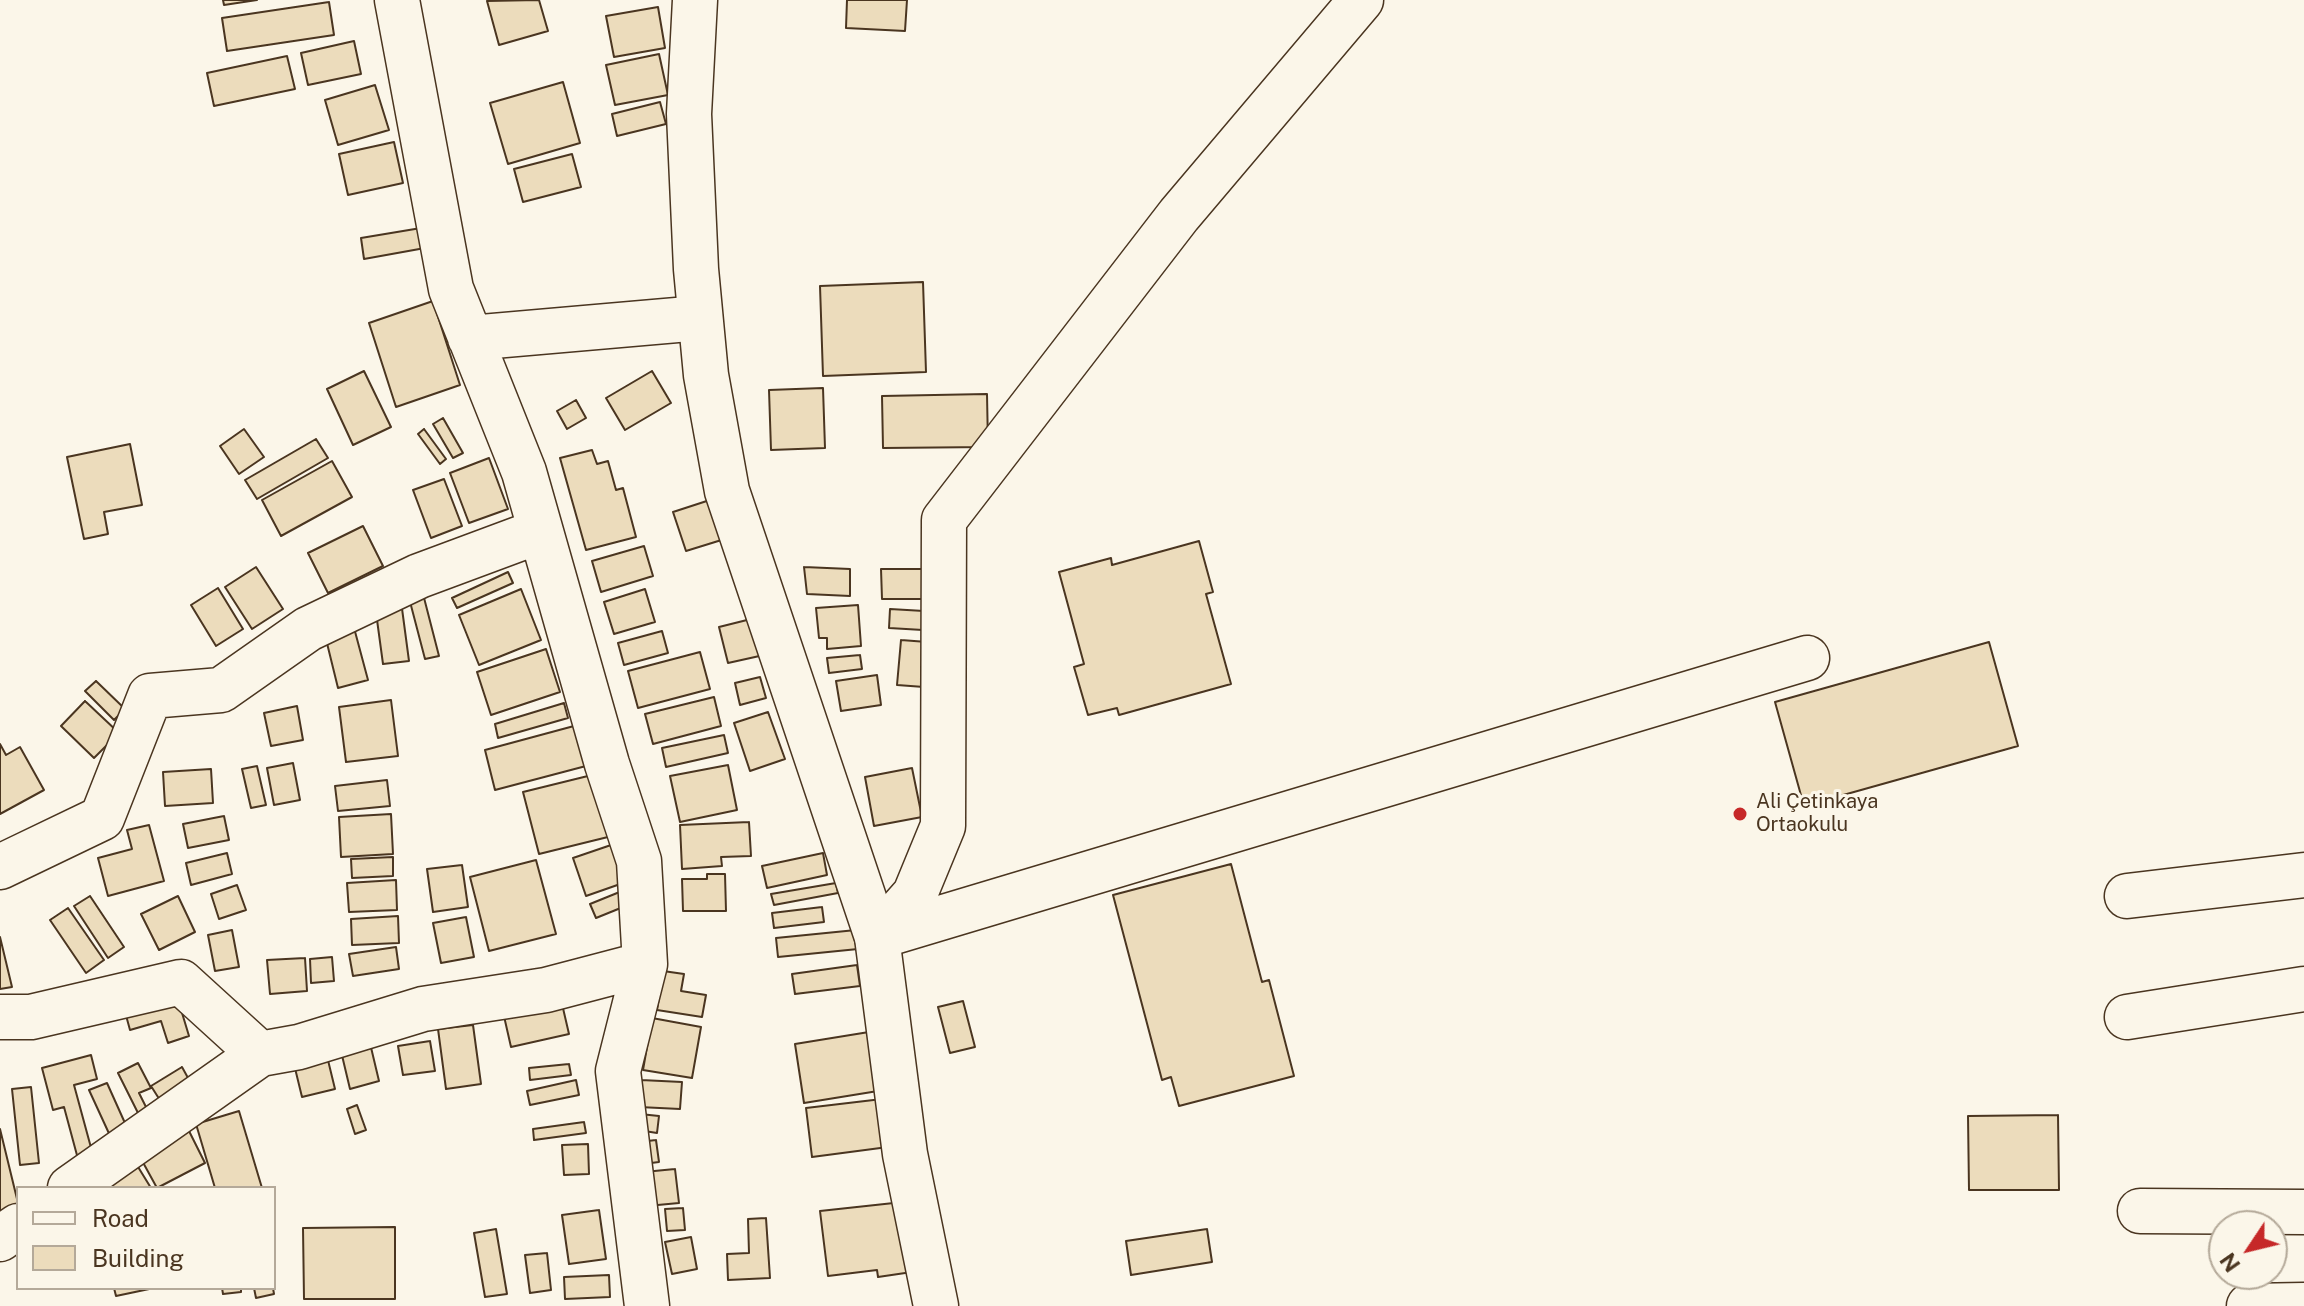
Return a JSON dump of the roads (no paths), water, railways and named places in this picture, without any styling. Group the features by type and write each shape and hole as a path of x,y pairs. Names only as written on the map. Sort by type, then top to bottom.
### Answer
{"street":[{"path":"397,0 451,289 524,472 607,764 639,861 645,964 618,1071 647,1306"},
{"path":"695,0 689,114 700,318 706,375 727,491 877,937 905,1154 936,1306"},
{"path":"877,937 915,894 943,826 944,520 1179,215 1361,0"},
{"path":"470,338 700,318"},
{"path":"0,867 102,818 150,696 221,690 308,629 419,576 540,531"},
{"path":"877,937 1807,658"},
{"path":"2127,896 2304,875"},
{"path":"73,1186 260,1054 299,1047 423,1009 546,990 645,964"},
{"path":"0,1017 31,1017 181,982 260,1054"},
{"path":"2127,1017 2304,989"},
{"path":"2140,1211 2304,1212"},
{"path":"2249,1306 2304,1305"}],"place":[{"name":"Ali Çetinkaya Ortaokulu","path":"1740,814"}]}
